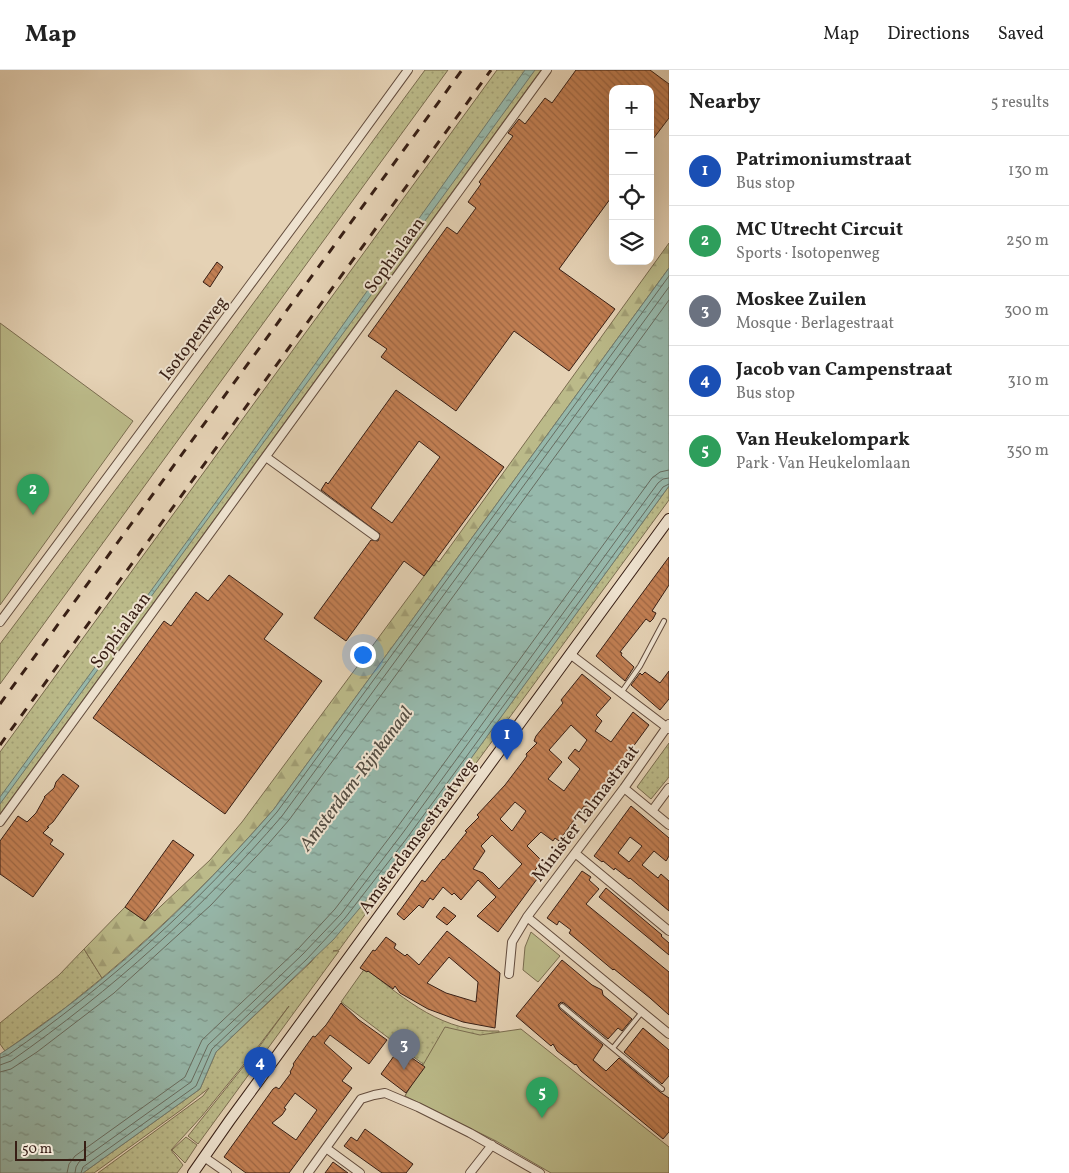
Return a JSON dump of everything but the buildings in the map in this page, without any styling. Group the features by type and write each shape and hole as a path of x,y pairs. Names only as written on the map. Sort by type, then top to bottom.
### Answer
{"main road":[{"name":"Amsterdamsestraatweg","path":"193,1173 669,519"}],"street":[{"name":"Isotopenweg","path":"0,622 333,174 408,70"},
{"name":"Sophialaan","path":"0,822 547,70"},
{"path":"266,457 375,536"},
{"path":"570,654 668,727"},
{"name":"Minister Talmastraat","path":"509,974 512,942 527,917 668,727"},
{"path":"624,788 669,825"},
{"path":"652,811 669,788"},
{"path":"575,853 669,931"},
{"path":"527,917 669,1034"},
{"path":"308,1173 361,1100 385,1093 426,1111 492,1145 540,1173"},
{"path":"470,1173 492,1145"},
{"path":"326,1148 360,1173"},
{"path":"204,1157 227,1173"}],"lane":[{"path":"621,693 640,666 664,621"},
{"path":"562,1006 662,1088"},
{"path":"613,1048 642,1012"}],"green space":[{"path":"425,70 448,70 0,684 0,644"},
{"path":"497,70 541,70 0,814 0,752"},
{"path":"669,243 669,268 274,809 191,897 102,978 84,949 125,907 145,921 210,860 242,822 436,560 439,562"},
{"path":"0,323 133,421 0,605"},
{"path":"669,486 669,500 339,950 333,951 339,951 198,1144 188,1136 289,1006 202,1116 171,1150 183,1165 177,1173 98,1173 203,1096 209,1088 94,1173 83,1173 200,1089 216,1052 311,962 411,840"},
{"path":"669,743 669,777 651,799 637,787"},
{"path":"531,932 560,956 538,982 523,970 525,947"},
{"path":"84,949 102,978 65,1008 5,1051 0,1044 0,1023 59,975"},
{"path":"365,968 411,1003 443,1021 460,1027 499,1031 500,1070 405,1096 423,1064 341,1002"},
{"path":"445,1027 480,1035 521,1029 669,1147 669,1173 551,1173 496,1141 405,1096"},
{"path":"186,1137 197,1145 185,1163 172,1150"}],"water":[{"path":"525,70 535,70 0,804 0,797 240,469"},
{"name":"Amsterdam-Rijnkanaal","path":"669,268 669,486 411,841 334,939 216,1052 200,1089 83,1173 0,1173 0,1054 75,1001 111,972 212,877 274,809"}],"railway":[{"path":"0,704 462,70"},
{"path":"0,745 491,70"}],"place":[{"name":"MC Utrecht Circuit","path":"33,515"},
{"name":"Patrimoniumstraat","path":"507,760"},
{"name":"Moskee Zuilen","path":"404,1070"},
{"name":"Jacob van Campenstraat","path":"260,1088"},
{"name":"Van Heukelompark","path":"542,1118"}]}
